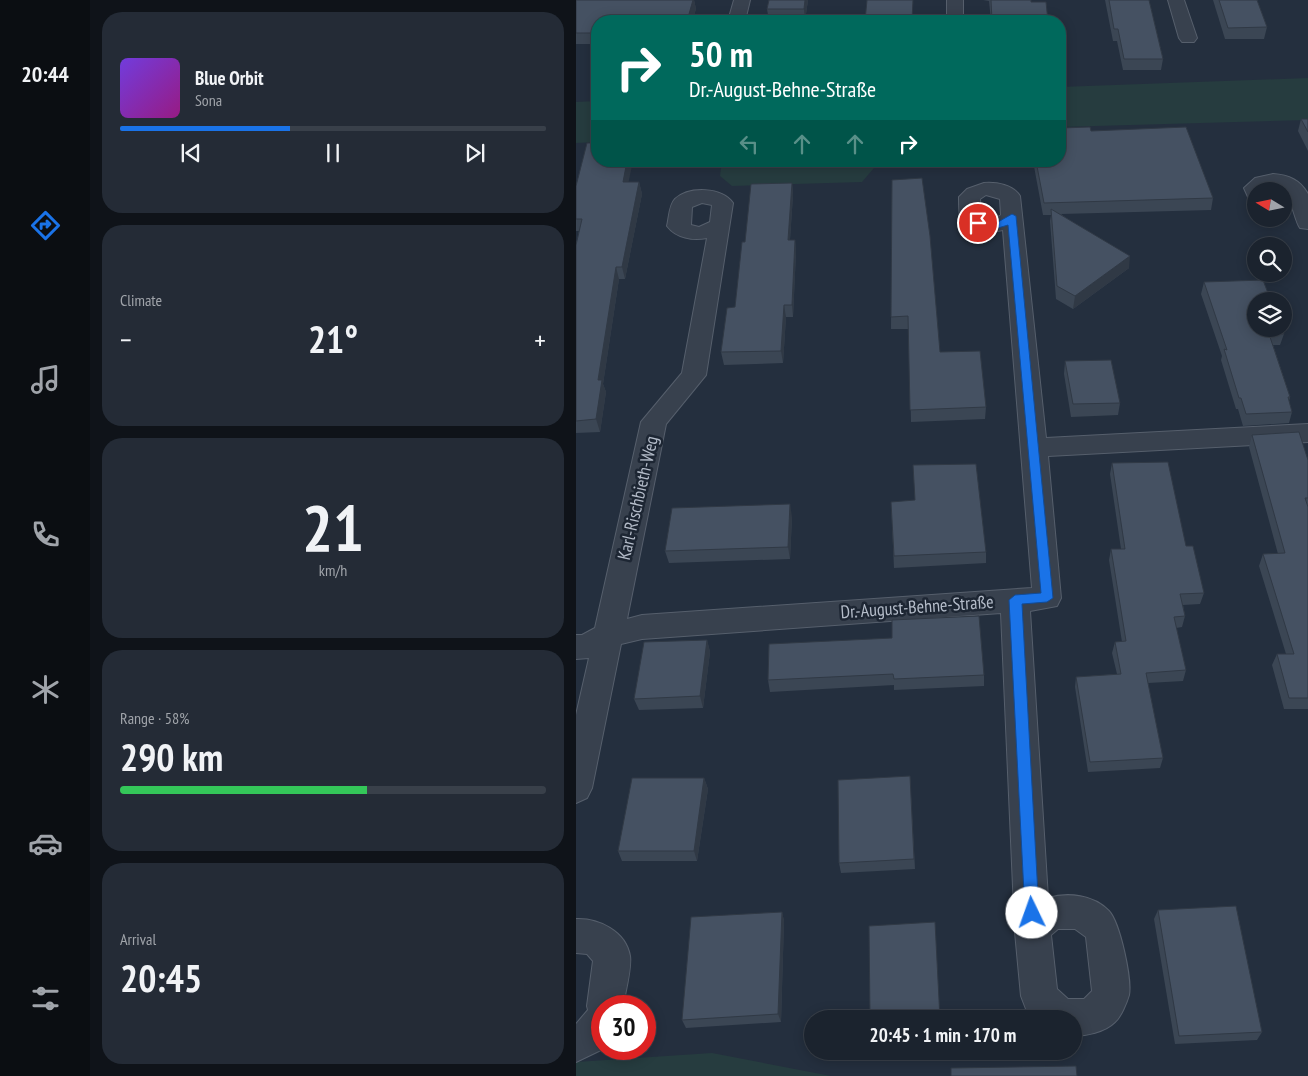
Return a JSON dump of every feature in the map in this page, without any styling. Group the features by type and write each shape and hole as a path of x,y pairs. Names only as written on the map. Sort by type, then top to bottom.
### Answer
{"street":[{"path":"738,15 742,0"},
{"path":"955,0 955,15"},
{"path":"1176,0 1188,38"},
{"path":"1267,182 1276,180 1283,182"},
{"path":"1292,186 1294,187 1298,216"},
{"path":"1012,216 1034,448 1308,433"},
{"name":"Karl-Rischbieth-Weg","path":"576,788 654,422 694,375 720,225"},
{"name":"Dr.-August-Behne-Straße","path":"576,647 585,647 607,636 642,627 1047,598 1034,448"},
{"path":"1015,600 1033,932"},
{"path":"576,936 588,936 603,942 612,956 607,995"},
{"path":"576,1043 591,1035"}],"green space":[{"path":"1308,78 1308,120 1066,127 1066,87"},
{"path":"591,101 591,142 576,143 576,102"},
{"path":"721,167 875,167 862,182 732,186 720,176"},
{"path":"712,1053 831,1076 576,1076 576,1062 656,1060 656,1057"}],"building":[{"path":"576,0 693,0 689,15 591,15 591,33 576,33"},
{"path":"769,0 805,0 804,9 767,9"},
{"path":"867,0 913,0 912,15 866,15"},
{"path":"991,0 1046,2 1047,15 992,15"},
{"path":"1109,0 1149,0 1163,59 1124,59 1118,29 1114,29"},
{"path":"1219,0 1257,0 1267,27 1228,28"},
{"path":"1301,119 1308,119 1308,132"},
{"path":"1090,127 1091,131 1186,127 1213,198 1044,203 1037,167 1066,167 1066,128"},
{"path":"587,143 591,143 591,167 626,167 623,182 639,182 622,267 616,267 598,380 602,380 596,419 576,421 576,245 582,219 576,219 576,186"},
{"path":"922,178 930,236 940,352 980,351 986,407 910,410 908,316 891,317 892,180"},
{"path":"792,183 788,240 795,240 792,305 784,305 781,351 721,352 727,308 735,307 742,242 745,242 751,184"},
{"path":"1051,209 1130,256 1075,296 1057,286"},
{"path":"1204,282 1264,282 1268,292 1247,292 1247,337 1270,337 1290,397 1288,397 1292,412 1246,414 1241,398 1239,398 1224,349 1227,350"},
{"path":"1111,360 1120,403 1073,404 1065,361"},
{"path":"1299,432 1308,460 1308,498 1305,498 1308,507 1308,698 1289,698 1277,654 1294,654 1263,554 1285,553 1252,435"},
{"path":"1168,462 1186,546 1193,546 1204,593 1180,594 1185,616 1174,617 1186,670 1146,673 1163,758 1090,762 1076,677 1121,674 1115,642 1126,641 1111,549 1125,549 1112,463"},
{"path":"976,464 986,552 894,556 891,502 915,500 913,465"},
{"path":"790,504 788,547 665,551 672,508"},
{"path":"979,616 984,675 894,679 893,674 768,680 769,644 892,638 892,620"},
{"path":"707,640 700,696 634,699 644,642"},
{"path":"910,776 914,859 839,863 838,780"},
{"path":"632,778 704,778 694,851 618,851"},
{"path":"1236,906 1262,1032 1179,1036 1158,910"},
{"path":"782,912 778,1014 682,1020 691,917"},
{"path":"935,922 940,1010 870,1010 869,926"},
{"path":"1076,1066 1077,1076 951,1076 951,1068"}],"route":[{"path":"978,223 998,225 1007,222 1012,216 1047,598 1015,600 1032,913"}]}
